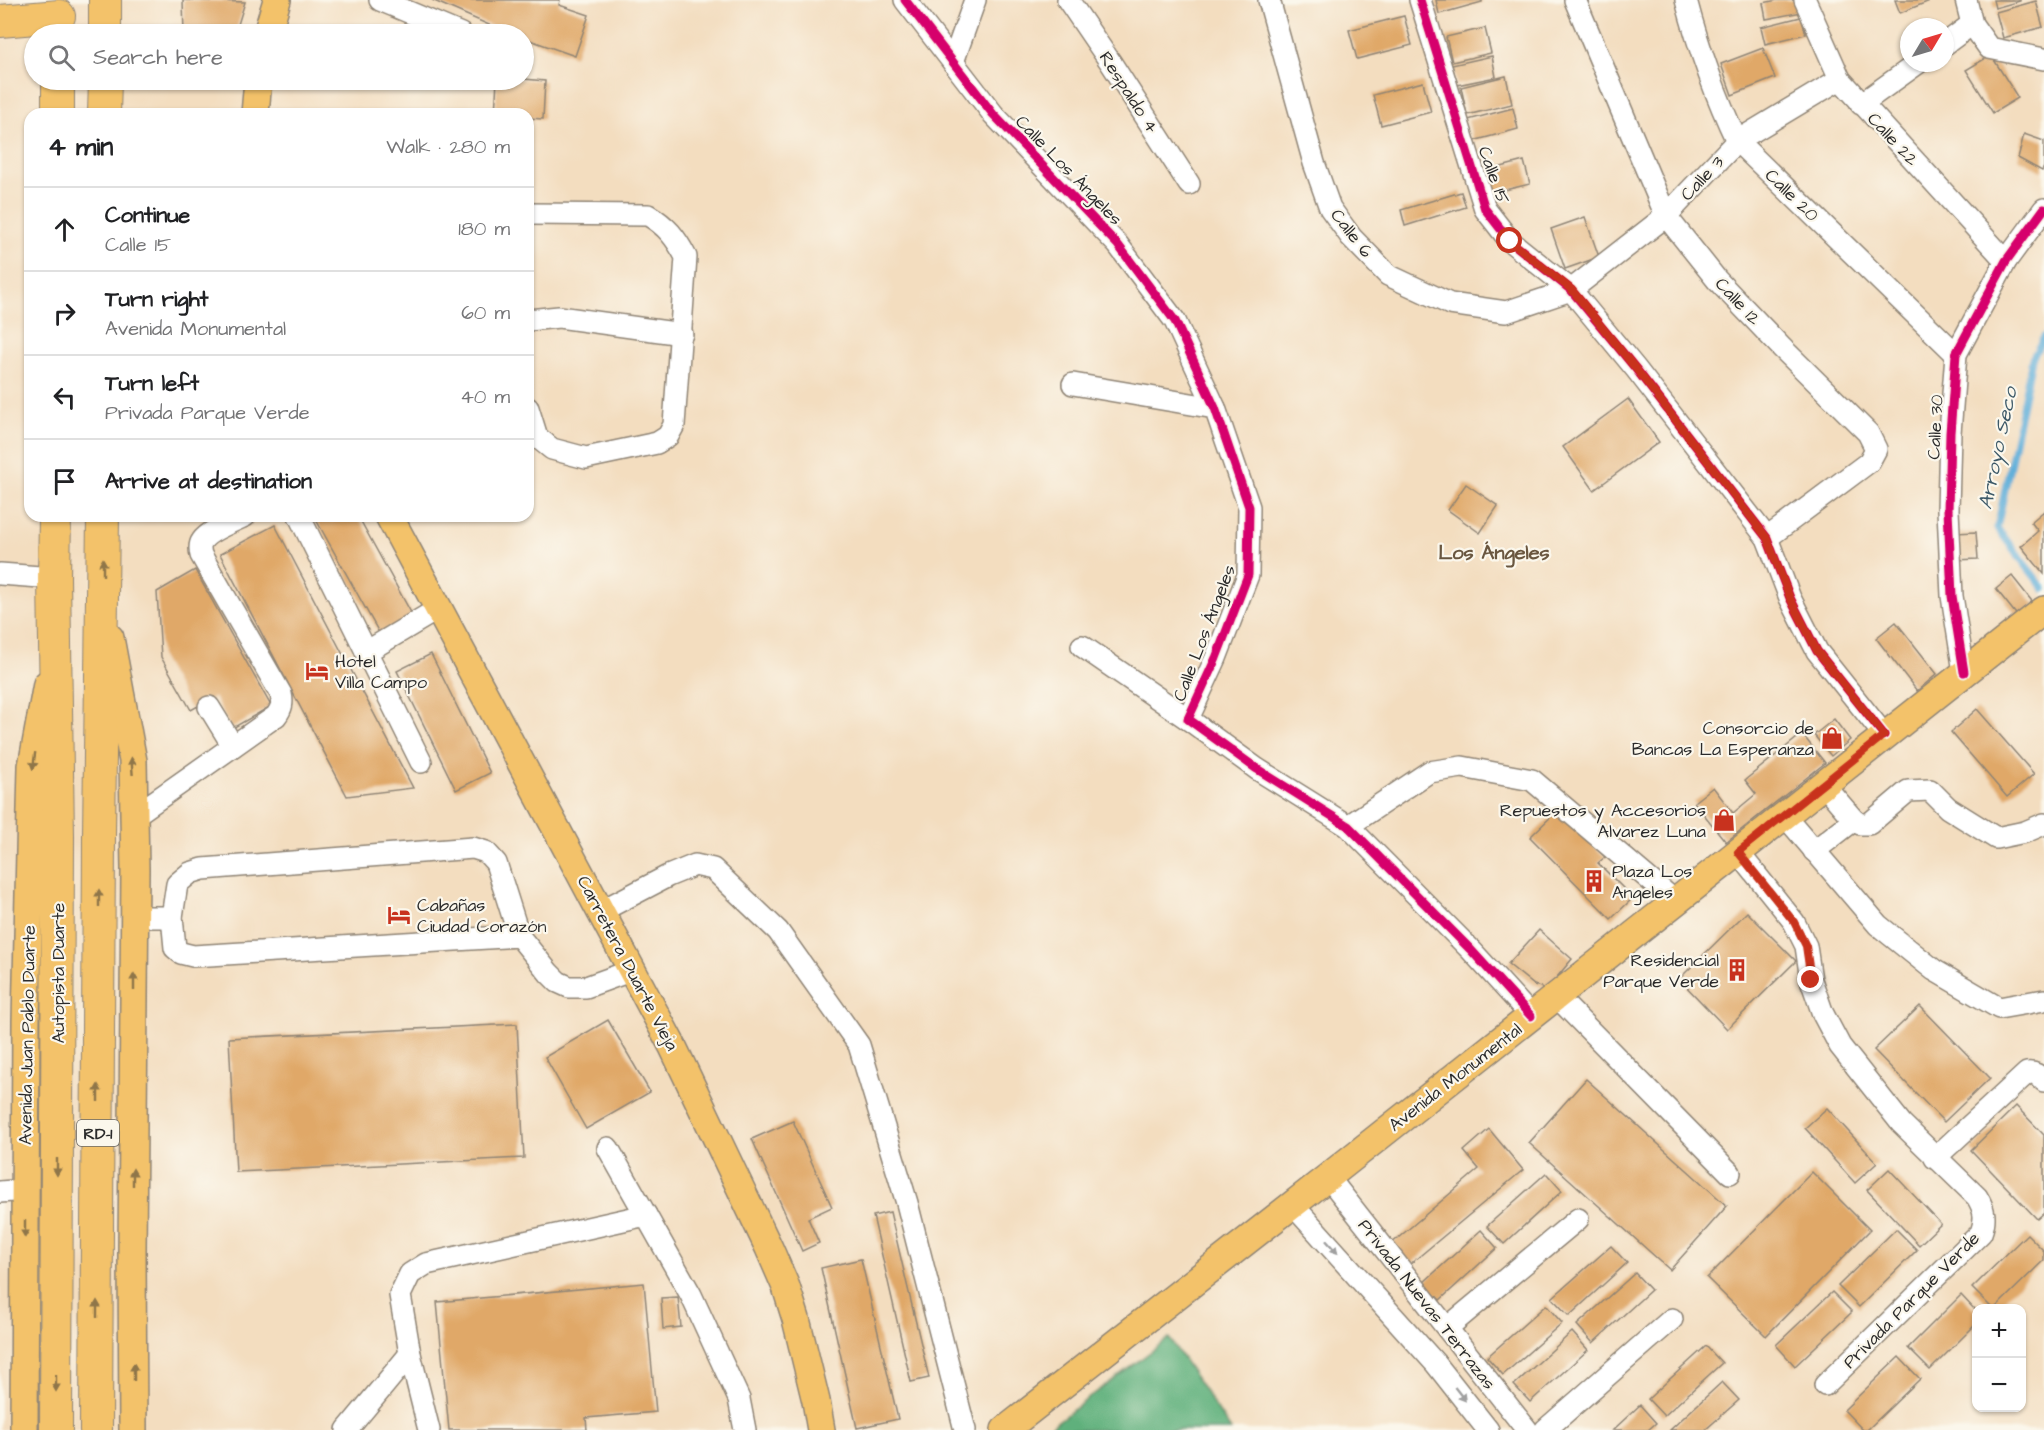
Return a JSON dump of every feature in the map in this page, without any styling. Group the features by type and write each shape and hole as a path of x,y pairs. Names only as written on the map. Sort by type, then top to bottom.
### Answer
{"highway":[{"path":"105,0 105,24"},
{"path":"0,21 59,17"},
{"path":"58,90 58,108"},
{"path":"104,108 105,90"},
{"name":"Autopista Duarte","path":"56,522 54,578 58,836 56,1430"},
{"name":"RD-1","path":"96,1430 103,522"}],"main road":[{"path":"270,24 277,0"},
{"path":"256,108 257,90"},
{"name":"Carretera Duarte Vieja","path":"392,522 673,1047 786,1287 816,1401 820,1430"},
{"path":"103,598 133,761 132,1254 138,1428"},
{"name":"Avenida Monumental","path":"1005,1430 1557,997 1884,735 2042,612"},
{"name":"Avenida Juan Pablo Duarte","path":"24,1430 12,1191 26,1021 32,766 55,642"}],"street":[{"path":"380,0 437,24"},
{"name":"Calle Los Ángeles","path":"904,0 993,114 1118,244 1175,321 1215,408 1250,507 1248,575 1216,658 1188,719 1257,769 1348,826 1470,949 1531,1016"},
{"path":"953,62 975,0"},
{"name":"Respaldo 4","path":"1068,0 1189,184"},
{"name":"Calle 6","path":"1269,0 1314,163 1330,208 1351,237 1388,275 1450,304 1506,312 1572,290"},
{"name":"Calle 15","path":"1420,0 1485,209 1510,241 1572,290 1767,538 1790,598 1817,651 1884,735"},
{"name":"Calle 12","path":"1575,0 1666,216 1717,280 1868,433 1876,449 1869,462 1767,538"},
{"name":"Calle 20","path":"1686,0 1698,46 1719,104 1737,141 1956,354"},
{"name":"Calle 22","path":"1804,0 1840,79 2006,261"},
{"path":"1966,0 1972,24 1989,48 2044,59"},
{"path":"1954,37 1972,24"},
{"path":"1861,104 1905,72"},
{"name":"Calle 3","path":"1572,290 1666,216 1737,141 1840,79"},
{"name":"Calle 30","path":"1964,672 1952,596 1948,510 1950,433 1956,354 2006,261 2044,208"},
{"path":"534,214 648,215 662,223 674,235 686,257 674,425 668,436 657,443 586,458 552,449 537,437 534,427"},
{"path":"534,319 560,317 682,334"},
{"path":"1073,384 1215,408"},
{"path":"134,816 276,716 283,702 281,694 201,555 201,541 209,534 233,522"},
{"path":"302,522 421,762"},
{"path":"0,574 54,578"},
{"path":"366,652 438,609"},
{"path":"1082,646 1188,719"},
{"path":"210,707 233,746"},
{"path":"1348,826 1428,772 1462,767 1532,780 1676,902"},
{"path":"1824,785 1860,824 1869,824 1908,791 1930,790 1948,808 1996,838 2025,832 2044,824"},
{"path":"1785,816 1878,925 1934,970 1999,1008 2044,1000"},
{"path":"1814,850 1854,820"},
{"path":"519,936 193,956 181,953 175,948 172,917 177,884 190,873 203,869 473,848 486,852 496,863 519,936 558,982 569,987 586,987 633,970"},
{"name":"Privada Parque Verde","path":"1738,852 1794,922 1806,946 1811,980 1823,1014 1840,1046 1901,1123 1977,1197 1985,1215 1981,1233 1825,1385"},
{"path":"601,911 668,876 695,865 713,869 778,931 859,1045 907,1203 965,1430"},
{"path":"134,917 172,917"},
{"path":"1557,997 1730,1173"},
{"path":"1935,1158 2027,1073 2032,1072 2044,1081"},
{"path":"608,1148 691,1295 739,1399 745,1430"},
{"name":"Privada Nuevas Terrazas","path":"1328,1177 1527,1430"},
{"name":"Privada Nuevas Terrazas","path":"1292,1204 1436,1364 1488,1430"},
{"path":"429,1430 400,1295 410,1274 426,1264 646,1215"},
{"path":"1447,1328 1578,1219"},
{"path":"1545,1430 1672,1318"},
{"path":"347,1430 411,1354"}],"green space":[{"path":"1169,1338 1231,1430 1046,1430"}],"building":[{"path":"183,0 245,2 238,24 184,24"},
{"path":"432,0 560,0 559,5 589,15 575,56 534,42 534,24 487,24"},
{"path":"1436,0 1482,0 1482,2 1439,14"},
{"path":"1777,0 1799,0 1802,12 1766,19 1763,3"},
{"path":"1895,0 1932,0 1900,13"},
{"path":"1993,0 2020,0 2020,1 1995,8"},
{"path":"2036,1 2043,27 2003,38 1996,12"},
{"path":"1404,16 1412,45 1357,59 1349,30"},
{"path":"1801,17 1806,34 1765,44 1761,27"},
{"path":"1485,28 1491,53 1452,62 1446,37"},
{"path":"1763,48 1775,78 1732,95 1721,64"},
{"path":"1991,55 2018,98 1993,113 1966,70"},
{"path":"1492,56 1496,77 1457,85 1452,65"},
{"path":"1506,76 1512,104 1467,115 1461,87"},
{"path":"534,80 545,81 543,119 534,118 534,108 495,108 496,90 534,90"},
{"path":"1423,82 1431,112 1381,125 1373,95"},
{"path":"1513,108 1518,129 1473,141 1468,120"},
{"path":"2024,134 2044,141 2042,171 2018,158"},
{"path":"1524,161 1530,184 1488,194 1482,172"},
{"path":"1461,192 1466,207 1405,226 1401,210"},
{"path":"1585,217 1599,257 1565,269 1551,229"},
{"path":"1628,399 1659,442 1594,490 1563,447"},
{"path":"1466,484 1498,506 1480,533 1448,510"},
{"path":"2044,511 2044,574 2021,546 2038,531 2031,522"},
{"path":"317,522 361,522 415,620 382,638"},
{"name":"Hotel Villa Campo","path":"275,525 413,788 347,796 220,554"},
{"path":"1976,532 1978,559 1955,560 1954,533"},
{"path":"195,570 271,706 231,729 214,697 191,710 161,657 157,592"},
{"path":"2012,576 2035,605 2019,618 1996,589"},
{"path":"1896,622 1937,674 1917,691 1876,638"},
{"path":"431,654 490,773 456,790 397,671"},
{"path":"1977,709 2034,774 2007,797 1951,732"},
{"name":"Consorcio de Bancas La Esperanza","path":"1834,719 1850,740 1831,756 1814,735"},
{"path":"1802,734 1825,763 1726,842 1694,802 1713,787 1733,813 1756,794 1745,780"},
{"name":"Plaza Los Angeles","path":"1558,810 1605,857 1598,863 1633,898 1611,919 1530,837"},
{"name":"Residencial Parque Verde","path":"1747,912 1796,961 1727,1029 1679,979"},
{"path":"1539,930 1572,959 1547,989 1534,985 1508,964"},
{"path":"1920,1006 1990,1078 1944,1122 1874,1050"},
{"path":"608,1020 650,1092 586,1129 545,1057"},
{"path":"517,1024 524,1158 236,1172 229,1038"},
{"path":"1586,1079 1727,1206 1670,1270 1529,1143"},
{"path":"2016,1106 2044,1135 2044,1213 2037,1219 1971,1150"},
{"path":"1827,1108 1877,1163 1855,1183 1805,1128"},
{"path":"793,1121 832,1207 808,1218 819,1243 802,1251 752,1139"},
{"path":"1489,1129 1523,1170 1409,1265 1391,1244 1479,1169 1464,1151"},
{"path":"1889,1169 1941,1224 1919,1245 1867,1190"},
{"path":"1812,1172 1870,1230 1766,1336 1707,1278"},
{"path":"1546,1173 1562,1191 1504,1244 1487,1226"},
{"path":"890,1212 929,1378 911,1382 873,1216"},
{"path":"1896,1229 1917,1250 1859,1307 1838,1286"},
{"path":"1481,1230 1497,1248 1440,1300 1423,1283"},
{"path":"2027,1234 2044,1251 2044,1260 1999,1304 1988,1304 1972,1288"},
{"path":"1611,1246 1627,1263 1569,1316 1552,1298"},
{"path":"861,1259 898,1419 857,1428 821,1268"},
{"path":"1635,1273 1651,1290 1593,1343 1577,1325"},
{"path":"644,1283 656,1412 586,1418 587,1430 449,1430 437,1302"},
{"path":"1832,1292 1852,1312 1795,1366 1776,1345"},
{"path":"1961,1295 1972,1307 1972,1328 1930,1370 1908,1348"},
{"path":"678,1297 681,1327 663,1329 661,1298"},
{"path":"1546,1305 1562,1323 1503,1375 1487,1357"},
{"path":"1572,1332 1588,1350 1530,1402 1514,1385"},
{"path":"1706,1346 1722,1363 1664,1416 1648,1399"},
{"path":"1899,1357 1920,1379 1867,1430 1863,1430 1844,1410"},
{"path":"1722,1382 1739,1400 1705,1430 1670,1430"},
{"path":"1640,1405 1656,1423 1648,1430 1613,1430"}],"waterway":[{"name":"Arroyo Seco","path":"2044,337 2032,359 1997,528 2044,589"}],"cycle path":[{"path":"905,0 993,114 1118,245 1175,321 1215,408 1249,507 1248,575 1216,658 1188,719 1257,769 1348,826 1470,949 1531,1016"},
{"path":"1420,0 1485,209 1510,241 1571,290 1636,369 1767,538 1790,598 1817,651 1884,735"},
{"path":"1964,672 1952,596 1948,510 1950,433 1956,354 2006,261 2044,209"}],"place":[{"name":"Hotel Villa Campo","path":"317,671"},
{"name":"Consorcio de Bancas La Esperanza","path":"1832,738"},
{"name":"Repuestos y Accesorios Alvarez Luna","path":"1724,820"},
{"name":"Plaza Los Angeles","path":"1594,881"},
{"name":"Cabañas Ciudad Corazón","path":"399,915"},
{"name":"Residencial Parque Verde","path":"1737,970"}],"district":[{"name":"Los Ángeles","path":"1494,552"}],"route":[{"path":"1510,241 1572,290 1767,538 1790,598 1817,651 1884,735 1738,852 1794,922 1806,946 1811,980"}]}
